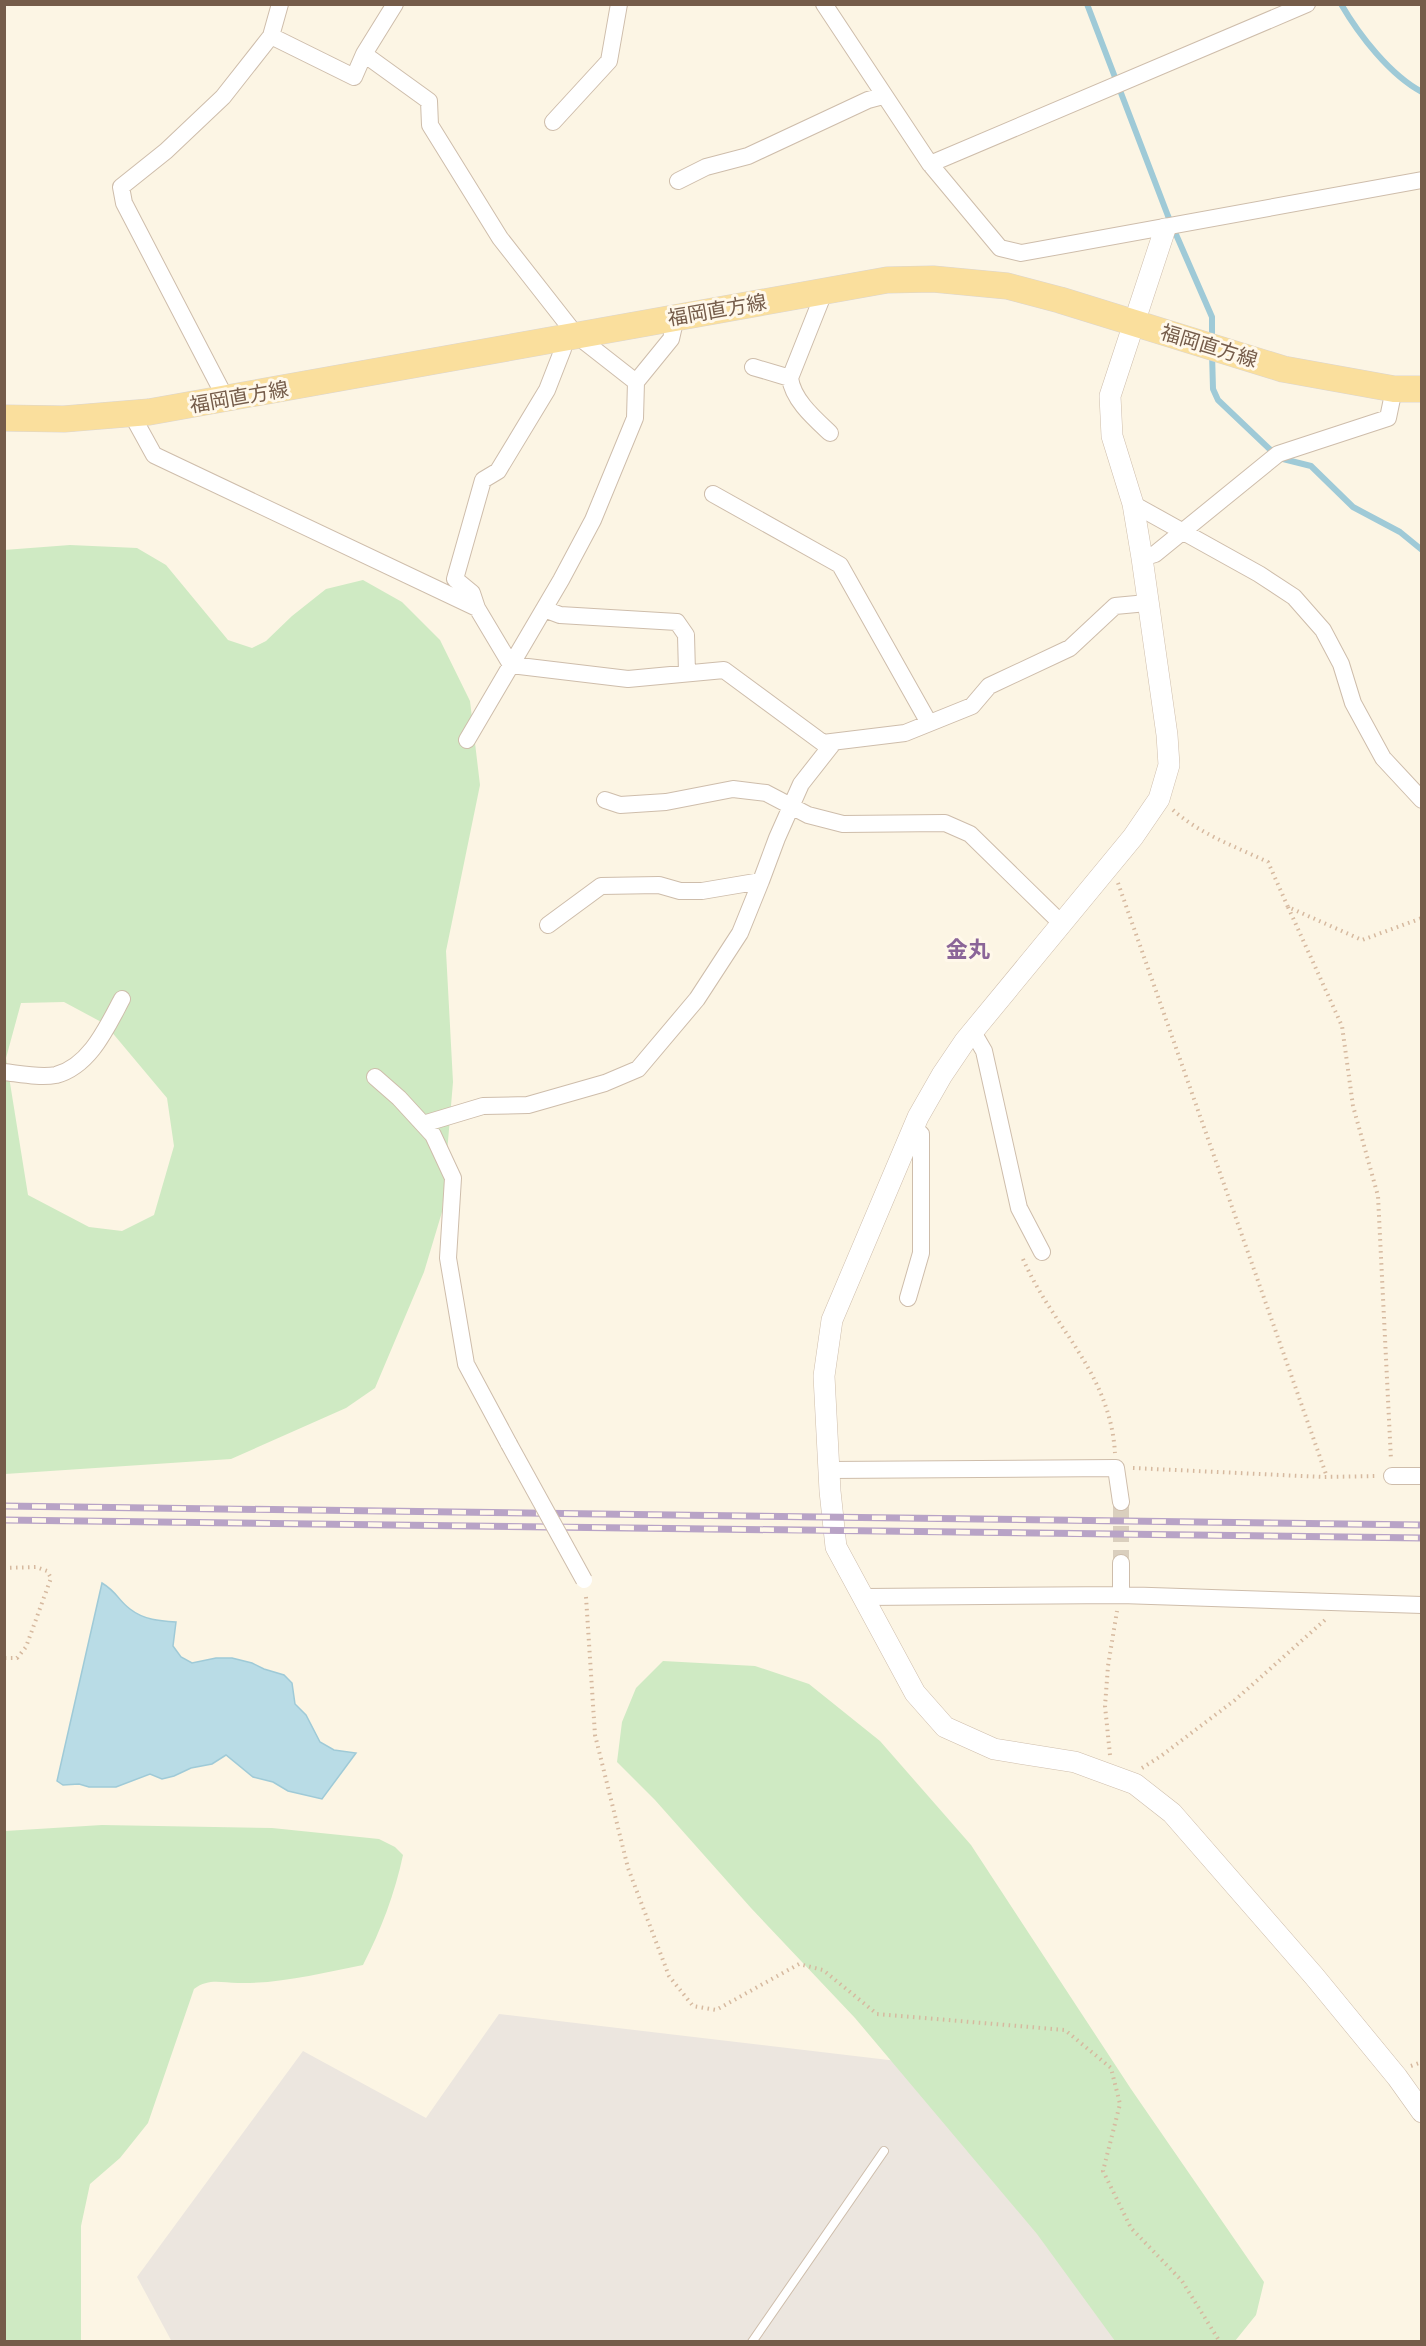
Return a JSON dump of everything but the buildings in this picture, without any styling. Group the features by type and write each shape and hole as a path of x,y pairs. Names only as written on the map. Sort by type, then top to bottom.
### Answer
{"main road":[{"name":"福岡直方線","path":"4,418 64,419 132,415 825,290 899,279 933,279 1007,286 1060,300 1283,369 1394,389 1422,389"}],"street":[{"path":"226,399 124,202 121,187 166,151 223,97 271,36 280,4"},
{"path":"271,36 354,77 364,54 395,4"},
{"path":"553,122 609,61 619,4"},
{"path":"824,4 930,164 1000,248 1021,253 1165,229 1422,180"},
{"path":"930,164 1307,4"},
{"path":"364,54 429,101 430,125 500,238 569,337 636,382"},
{"path":"678,181 706,167 748,156 868,100 883,96"},
{"path":"1165,229 1132,323 1110,396 1112,436 1132,504 1142,558 1167,735 1169,765 1159,799 1133,837 973,1032 942,1075 914,1128 832,1320 824,1376 836,1547 915,1694 945,1727 994,1749 1075,1762 1135,1784 1172,1813 1314,1976 1400,2081 1422,2112"},
{"path":"825,290 790,378 791,389 814,418 830,433"},
{"path":"467,740 593,520 635,418 636,382 671,339 676,317"},
{"path":"511,665 477,608 472,592 455,579 483,480 498,471 547,390 569,337"},
{"path":"753,367 790,378"},
{"path":"1142,558 1155,554 1278,454 1388,418 1394,389"},
{"path":"132,415 154,455 477,608"},
{"path":"713,494 840,565 929,723"},
{"path":"1132,504 1259,574 1294,597 1323,630 1341,664 1353,703 1383,758 1422,800"},
{"path":"511,665 628,679 724,670 823,743 834,742 905,733 972,706 989,686 1070,648 1115,606 1147,603"},
{"path":"544,609 560,615 677,622 686,635 687,674"},
{"path":"423,1124 483,1106 528,1105 605,1083 638,1069 697,999 740,933 801,784 834,742"},
{"path":"605,800 620,805 666,802 733,789 766,793 808,815 843,824 945,823 970,834 1062,924"},
{"path":"548,925 601,886 659,885 680,891 702,891 761,881"},
{"path":"4,1072 28,1076 56,1074 84,1060 103,1035 122,999"},
{"path":"973,1032 984,1051 1019,1208 1042,1251"},
{"path":"375,1077 399,1098 433,1135 453,1178 448,1258 466,1364 584,1581"},
{"path":"908,1298 921,1253 921,1134 914,1128"},
{"path":"829,1470 1116,1467 1121,1502"},
{"path":"1392,1476 1422,1476"},
{"path":"1121,1563 1121,1595"},
{"path":"865,1598 1121,1595 1422,1605"}],"lane":[{"path":"752,2342 884,2151"}],"path":[{"path":"1116,1467 1327,1477 1392,1476 1378,1196 1353,1106 1342,1026 1268,862 1217,838 1182,818 1159,799"},
{"path":"1112,864 1327,1477"},
{"path":"1288,907 1362,940 1422,918"},
{"path":"4,1568 36,1567 47,1570 51,1578 26,1647 17,1658 4,1658"},
{"path":"584,1581 595,1734 628,1868 669,1976 693,2006 716,2010 799,1964 823,1970 877,2014 1065,2030 1111,2068 1120,2104 1103,2171 1131,2228 1182,2281 1220,2342"},
{"path":"1107,1774 1110,1761 1105,1706 1108,1666 1121,1595"},
{"path":"1135,1784 1140,1769 1236,1700 1335,1613 1337,1603"}],"shaded area":[{"path":"499,2014 914,2063 1212,2342 172,2342 137,2277 303,2051 426,2118"}],"green space":[{"path":"70,545 137,548 166,565 228,640 252,648 266,641 292,616 326,589 363,580 402,602 440,640 470,701 480,785 446,951 453,1082 442,1212 424,1272 375,1388 346,1408 231,1459 5,1474 4,550","holes":["64,1002 105,1024 167,1098 174,1146 154,1215 122,1231 89,1227 28,1195 6,1058 21,1003"]},
{"path":"663,1661 755,1666 809,1684 880,1741 971,1845 1131,2089 1264,2282 1256,2315 1235,2341 1115,2341 1037,2234 855,2018 751,1908 655,1800 617,1762 622,1722 636,1688"},
{"path":"102,1825 272,1828 379,1839 395,1847 403,1855 387,1911 363,1965 269,1982 210,1982 194,1989 148,2123 120,2158 90,2184 81,2226 81,2341 5,2341 5,1831"}],"water":[{"path":"102,1583 135,1613 152,1619 176,1622 173,1646 181,1657 192,1663 216,1658 232,1658 284,1675 292,1683 295,1704 306,1715 320,1742 334,1750 356,1753 322,1799 288,1791 273,1782 253,1777 226,1755 212,1764 191,1768 174,1776 162,1779 150,1774 116,1787 63,1785 57,1781"}],"waterway":[{"path":"1087,4 1168,216 1212,317 1212,340"},
{"path":"1341,4 1387,65 1422,92"},
{"path":"1212,353 1213,389 1218,400 1279,458 1311,466 1353,507 1400,532 1422,550"}],"tunnel":[{"path":"1121,1502 1121,1563"}],"railway":[{"path":"4,1506 1422,1525"},
{"path":"4,1520 1422,1538"}],"district":[{"name":"金丸","path":"968,949"}]}
